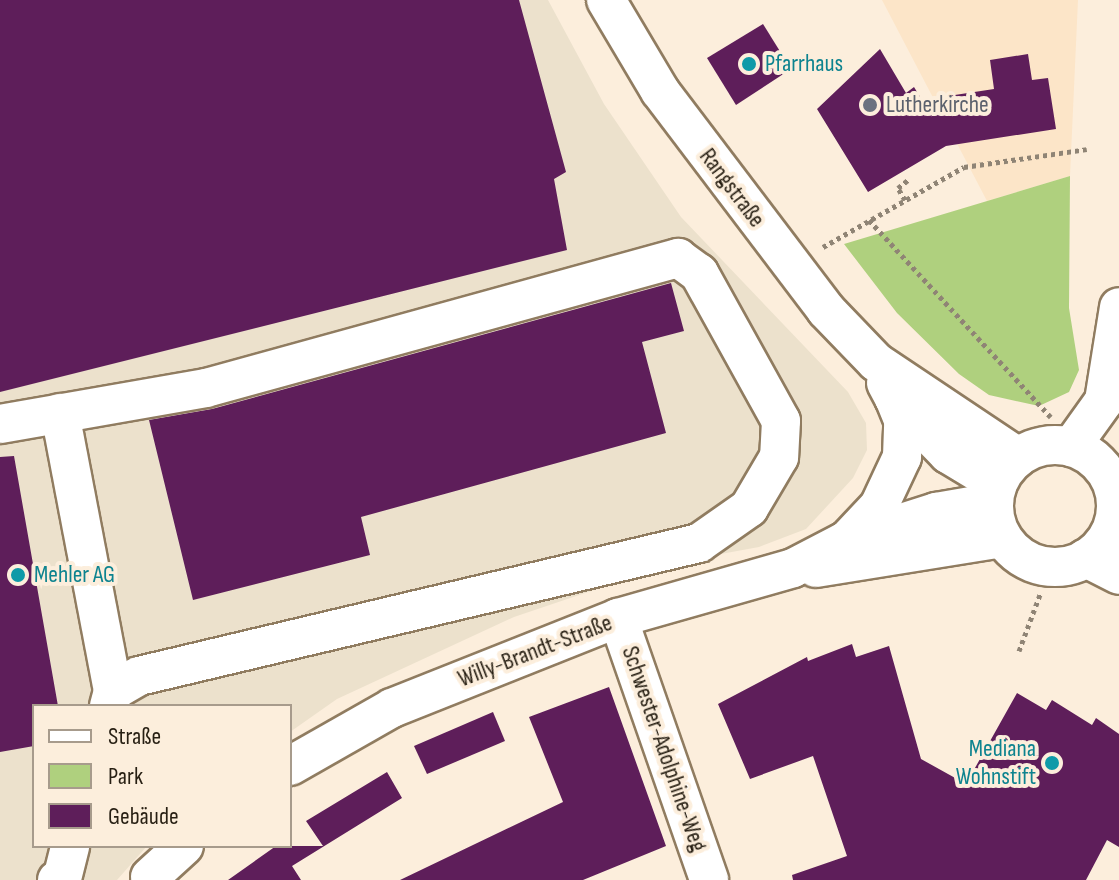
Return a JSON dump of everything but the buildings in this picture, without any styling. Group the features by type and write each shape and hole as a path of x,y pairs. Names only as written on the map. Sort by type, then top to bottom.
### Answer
{"street":[{"name":"Rangstraße","path":"606,0 660,91 826,310 1003,495"},
{"path":"0,424 60,413 206,388 678,258 699,273 781,421 779,457 749,508 699,543 139,676 111,698 60,413"},
{"path":"1063,434 1096,461 1116,501 1099,548 1103,567 1040,565 1012,550 1003,495 1044,446 1104,401 1119,307"},
{"name":"Rangstraße","path":"876,362 894,398 948,454 1003,495"},
{"path":"845,541 879,506 902,457 903,420 894,398"},
{"name":"Willy-Brandt-Straße","path":"292,765 392,708 618,618 793,568 845,541 936,512 1003,495"},
{"name":"Willy-Brandt-Straße","path":"793,568 836,568 1003,495"},
{"name":"Schwester-Adolphine-Weg","path":"618,618 709,880"},
{"path":"57,880 62,879 70,848"},
{"path":"150,877 182,848"}],"path":[{"path":"818,249 964,167 1087,149"},
{"path":"905,200 898,188 910,180 918,193"},
{"path":"869,220 1063,434"},
{"path":"1019,651 1041,592"}],"shaded area":[{"path":"0,0 548,0 604,104 681,217 848,392 866,423 867,450 853,478 806,529 759,547 677,562 514,617 337,699 292,731 292,704 32,704 32,848 145,848 117,880 0,880"},
{"path":"882,0 1078,0 1070,176 987,201"}],"green space":[{"path":"1070,176 1069,308 1079,370 1069,392 1039,406 989,395 959,374 897,313 844,244"}],"place":[{"name":"Pfarrhaus","path":"749,64"},
{"name":"Lutherkirche","path":"870,105"},
{"name":"Mehler AG","path":"18,575"},
{"name":"Mediana Wohnstift","path":"1052,763"}]}
